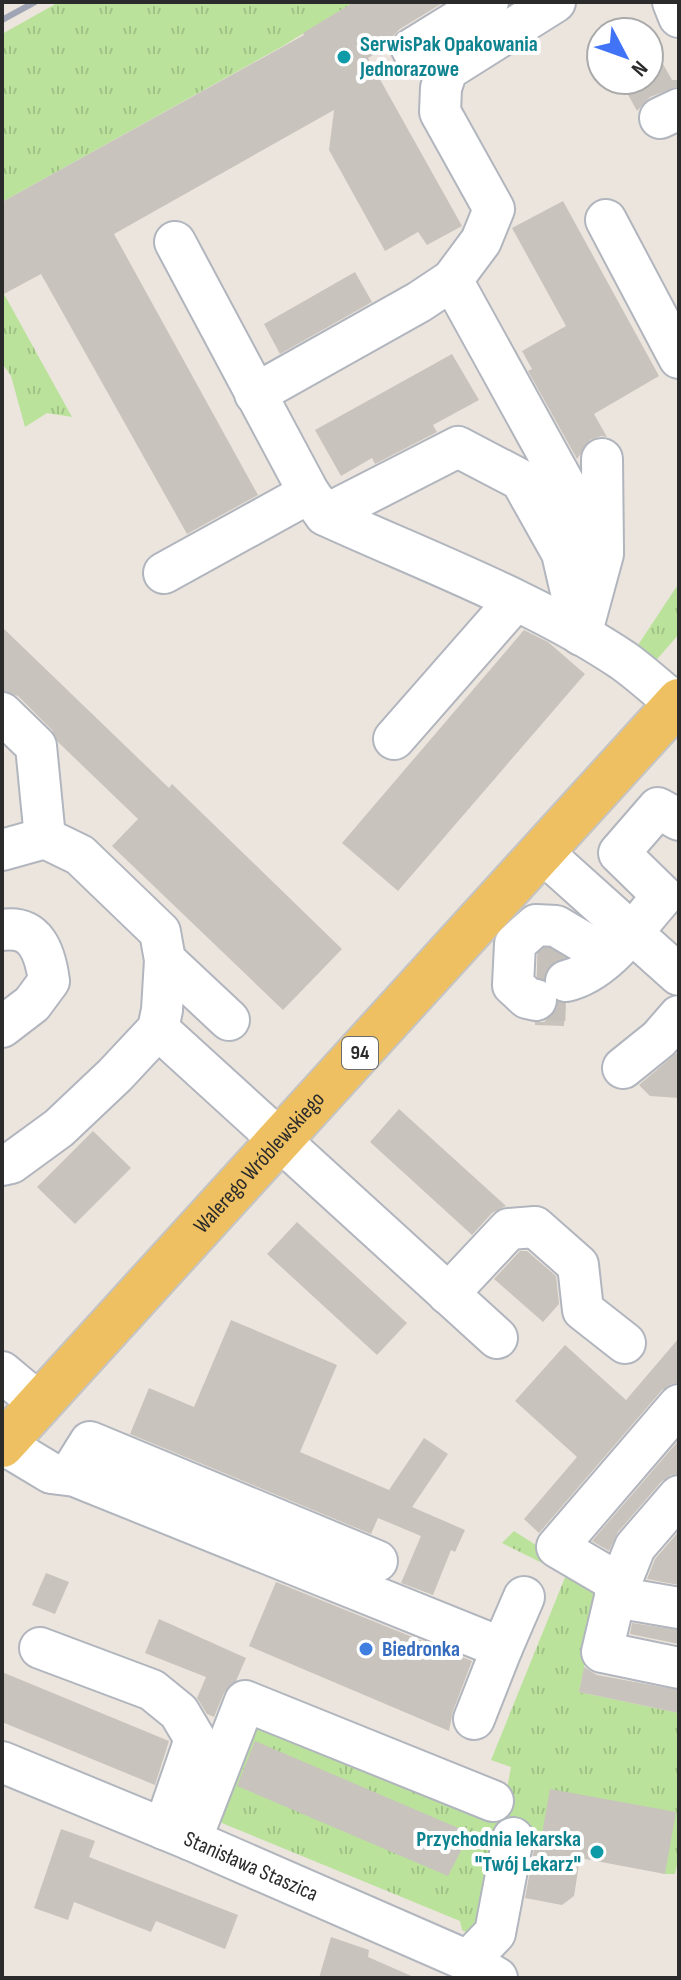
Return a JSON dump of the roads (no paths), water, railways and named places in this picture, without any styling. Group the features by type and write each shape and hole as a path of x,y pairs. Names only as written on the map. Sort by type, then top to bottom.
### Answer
{"main road":[{"name":"Walerego Wróblewskiego","path":"2,1444 678,703"}],"street":[{"path":"412,49 488,2"},
{"path":"255,394 419,302 452,280 481,241 494,209 455,168 440,112 441,88 447,70 555,2"},
{"path":"673,2 679,17"},
{"path":"606,220 679,358"},
{"path":"175,242 317,504 581,635 625,662 678,703"},
{"path":"452,280 603,554"},
{"path":"164,573 317,504 458,447 521,480 562,553 581,635"},
{"path":"581,635 603,554 602,459"},
{"path":"394,739 515,601"},
{"path":"2,713 36,746 45,838"},
{"path":"566,970 663,896 619,853 658,808 679,820"},
{"path":"2,850 45,838 80,855 160,932 165,960 158,1029 59,1128 11,1163 2,1165"},
{"path":"543,853 566,970"},
{"path":"2,930 17,928 35,938 47,962 49,981 32,1004 2,1027"},
{"path":"165,960 229,1020"},
{"path":"566,970 679,975"},
{"path":"623,1068 659,1039 679,1016"},
{"path":"158,1029 497,1338"},
{"path":"448,1294 509,1229 535,1227 578,1265 583,1310 625,1343"},
{"path":"2,1372 39,1403"},
{"path":"679,1405 557,1547 618,1590 679,1608"},
{"path":"70,1474 90,1442 377,1561"},
{"path":"2,1444 51,1473 70,1474 502,1648"},
{"path":"679,1496 635,1547 618,1590 602,1652 679,1668"},
{"path":"474,1719 524,1597"},
{"path":"40,1648 152,1690 179,1712 195,1739 177,1834"},
{"path":"177,1834 245,1701 493,1801"},
{"name":"Stanisława Staszica","path":"2,1762 177,1834 482,1970"},
{"path":"482,1970 495,1933 513,1838"}],"tunnel":[{"path":"537,966 567,967"},
{"path":"536,1000 566,1001"}],"railway":[{"path":"2,20 35,2"}],"place":[{"name":"SerwisPak Opakowania Jednorazowe","path":"344,57"},
{"name":"Biedronka","path":"366,1649"},
{"name":"Przychodnia lekarska \"Twój Lekarz\"","path":"597,1852"}]}
